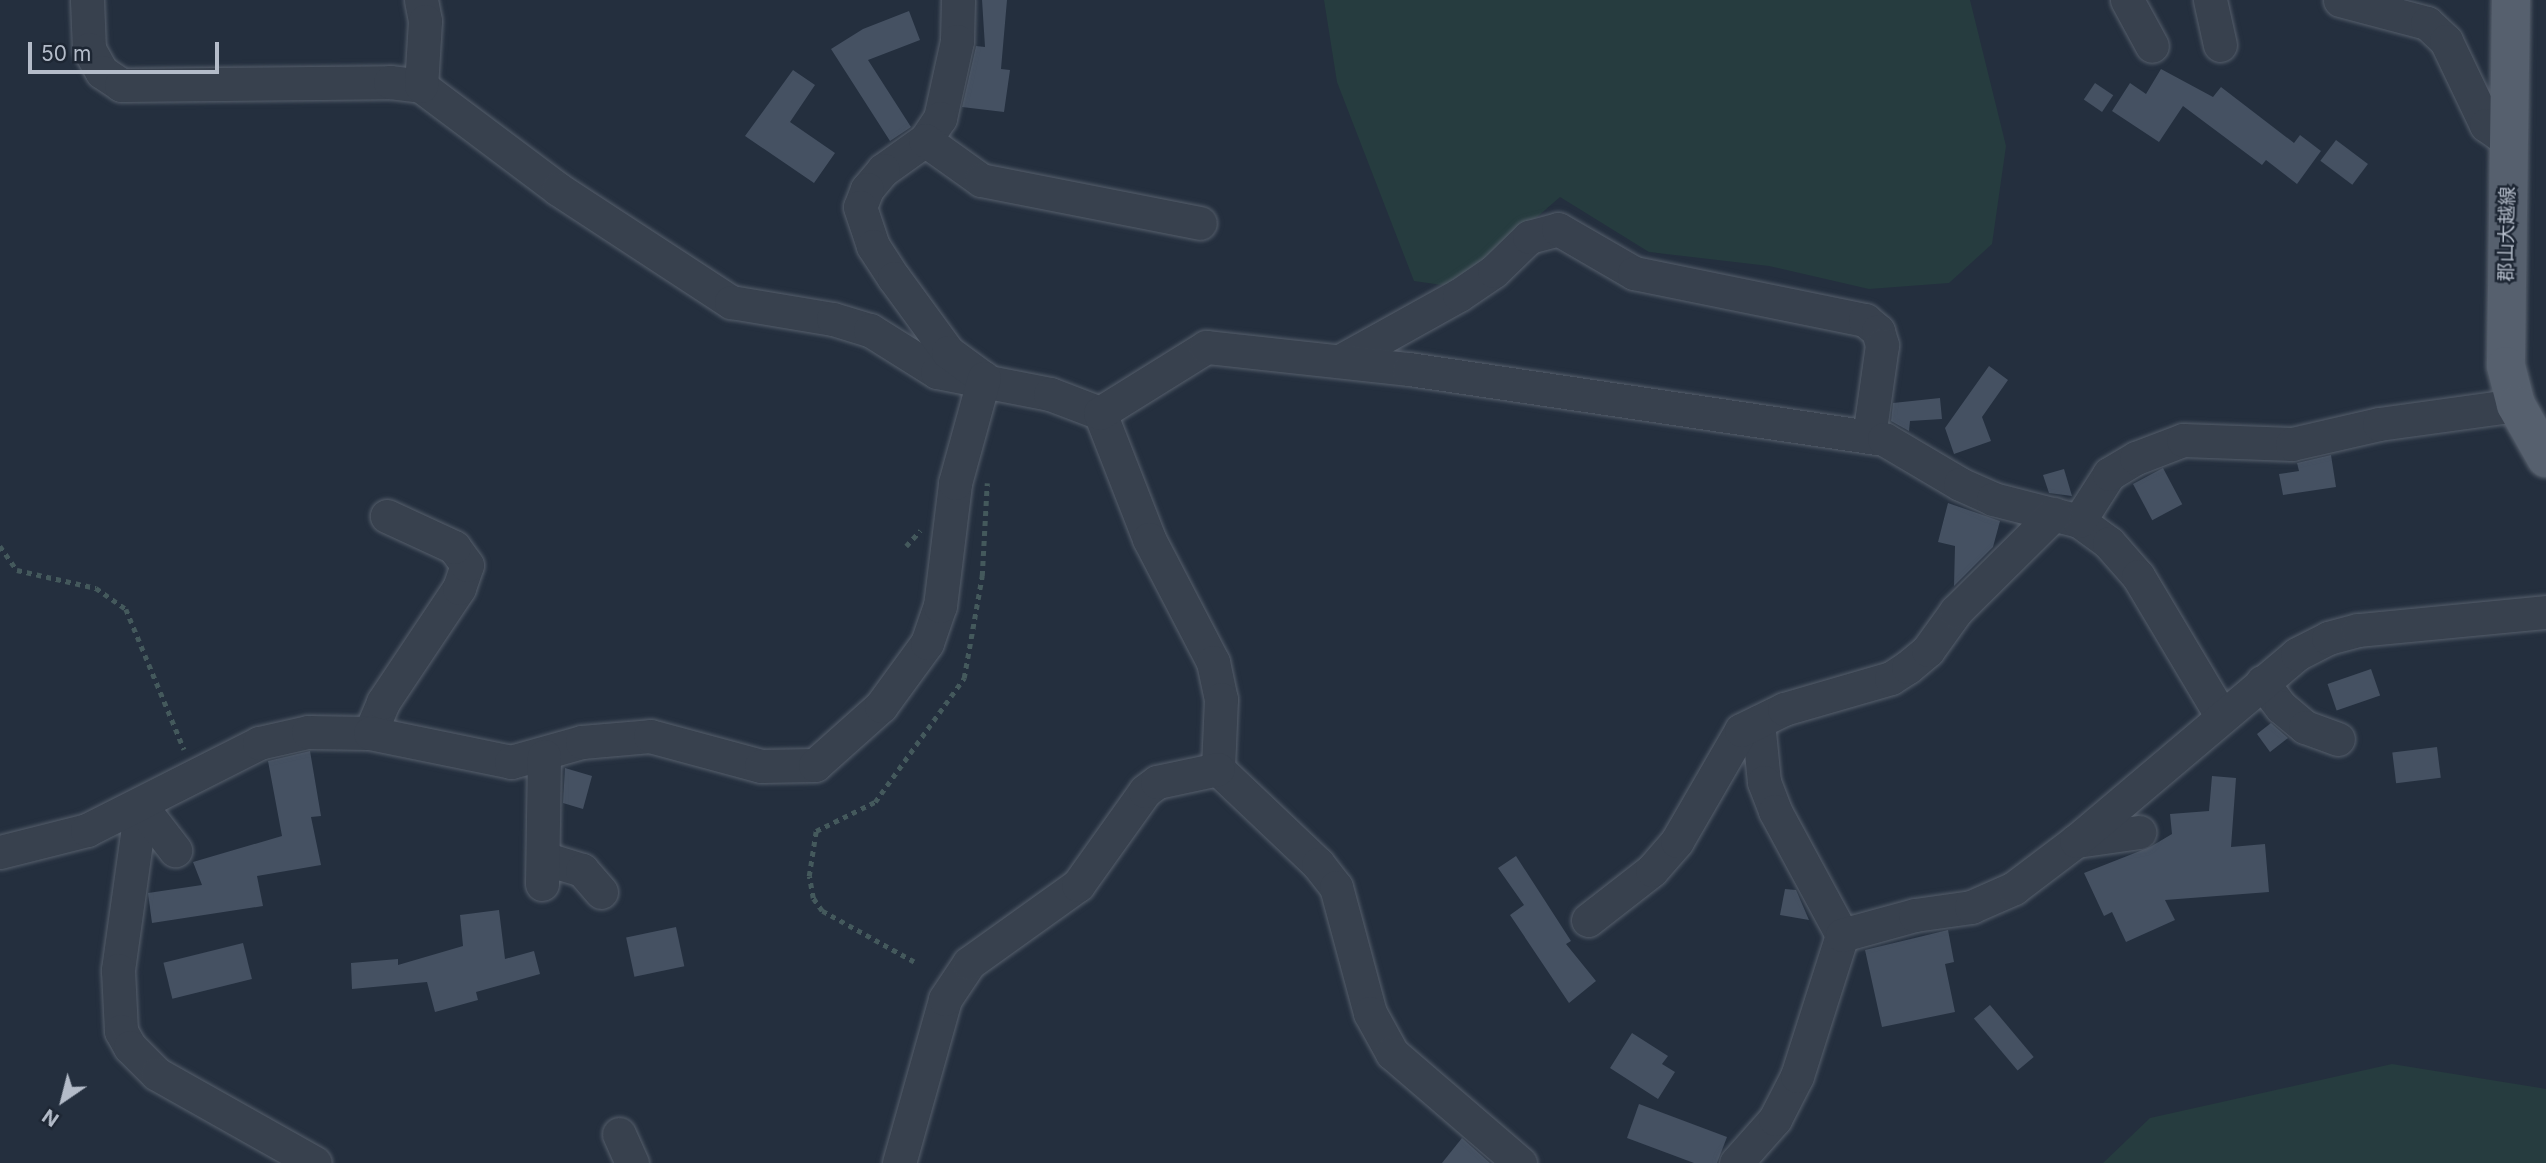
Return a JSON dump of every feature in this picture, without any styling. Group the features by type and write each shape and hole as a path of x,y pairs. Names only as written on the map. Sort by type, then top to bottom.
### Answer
{"main road":[{"name":"郡山大越線","path":"2511,0 2506,366 2516,405 2546,458"}],"street":[{"path":"88,0 89,49 102,72 121,85 390,82 421,86 547,181 730,302 832,319 870,330 937,372 984,378 1050,394 1100,412 1149,539 1213,662 1221,699 1218,769 1318,864 1336,887 1370,1013 1392,1053 1520,1163"},
{"path":"421,0 425,21 421,86"},
{"path":"958,0 947,96 925,140 883,170 867,189 861,212 873,246 948,352 984,378"},
{"path":"2127,0 2152,46"},
{"path":"2210,0 2220,45"},
{"path":"2340,0 2427,23 2446,41 2486,125 2509,141"},
{"path":"925,140 981,180 1200,223"},
{"path":"1342,360 1467,289 1529,237 1558,229 1634,273 1865,320 1878,331 1882,345 1869,436"},
{"path":"1100,412 1206,347 1342,360 1884,439 1993,499 2066,517 2109,543 2137,576 2221,715"},
{"path":"0,852 87,830 141,806 258,743 308,732 370,733 478,758 510,762 544,756 582,743 633,735 668,740 761,766 815,765 838,749 881,706 927,643 940,606 955,483 984,378"},
{"path":"1588,920 1652,870 1678,841 1741,730 1784,709 1891,678 1908,667 1928,650 1956,611 2066,517 2109,474 2136,458 2183,440 2292,444 2379,424 2516,405"},
{"path":"370,733 383,702 459,588 467,565 464,555 454,547 387,516"},
{"path":"1842,935 1916,915 1970,907 2014,887 2076,841 2221,715 2297,654 2328,638 2358,630 2546,612"},
{"path":"2262,682 2281,707 2305,726 2338,739"},
{"path":"1736,1163 1775,1119 1797,1076 1842,935 1775,811 1765,782 1758,722"},
{"path":"544,756 542,871 582,870 601,892"},
{"path":"899,1163 945,999 969,962 1078,885 1145,791 1157,782 1218,769"},
{"path":"141,806 175,850"},
{"path":"141,806 118,970 121,1031 130,1047 157,1074 312,1162"},
{"path":"2076,841 2139,832"}],"path":[{"path":"0,546 18,570 96,588 126,609 196,777"}],"green space":[{"path":"1324,0 1970,0 2006,146 1992,244 1949,283 1869,289 1769,266 1649,252 1560,197 1456,287 1414,281 1337,82"},
{"path":"2392,1064 2546,1089 2546,1163 2103,1163 2150,1118"}],"building":[{"path":"982,0 1007,0 1001,69 1010,70 1004,112 962,107 976,46 985,47"},
{"path":"909,11 920,40 868,60 911,127 890,141 831,49 863,29"},
{"path":"2161,69 2213,97 2221,87 2294,143 2300,135 2321,151 2297,184 2266,160 2262,165 2183,106 2159,142 2112,111 2130,83 2146,94"},
{"path":"793,70 815,85 790,122 835,153 814,183 745,136"},
{"path":"2095,83 2113,95 2102,112 2084,100"},
{"path":"2336,140 2368,164 2352,185 2320,161"},
{"path":"1989,366 2008,380 1982,417 1991,441 1954,454 1945,428"},
{"path":"1940,398 1942,419 1910,421 1909,431 1891,421 1893,403"},
{"path":"2331,455 2336,487 2283,495 2279,474 2299,471 2297,463"},
{"path":"2163,468 2182,504 2152,520 2133,484"},
{"path":"2064,469 2072,496 2049,493 2043,475"},
{"path":"1948,503 2000,521 1993,547 1954,586 1955,546 1938,542"},
{"path":"2371,669 2380,695 2337,710 2328,684"},
{"path":"2271,723 2288,738 2270,752 2257,734"},
{"path":"2437,747 2441,778 2396,783 2392,752"},
{"path":"310,751 321,816 311,817 321,865 257,876 263,906 152,923 148,893 202,885 193,862 282,836 268,761"},
{"path":"565,768 592,776 583,809 563,803"},
{"path":"2212,776 2236,778 2231,847 2265,844 2269,892 2165,900 2175,920 2126,942 2112,912 2104,916 2084,873 2150,847 2172,834 2170,814 2209,811"},
{"path":"1516,856 1571,941 1566,944 1596,981 1569,1003 1510,915 1524,905 1498,868"},
{"path":"1785,889 1796,890 1809,920 1780,915"},
{"path":"499,910 505,959 534,951 540,974 476,992 478,1000 435,1012 427,982 352,989 351,963 398,959 398,965 463,946 460,915"},
{"path":"676,927 684,966 634,977 626,938"},
{"path":"1948,930 1954,962 1945,964 1955,1012 1882,1027 1865,950"},
{"path":"243,943 252,979 172,999 163,963"},
{"path":"1990,1005 2034,1057 2018,1071 1974,1018"},
{"path":"1632,1033 1668,1056 1662,1064 1675,1072 1658,1099 1610,1068"},
{"path":"1639,1104 1727,1137 1717,1163 1694,1163 1627,1138"},
{"path":"1462,1138 1490,1163 1442,1163"}]}
